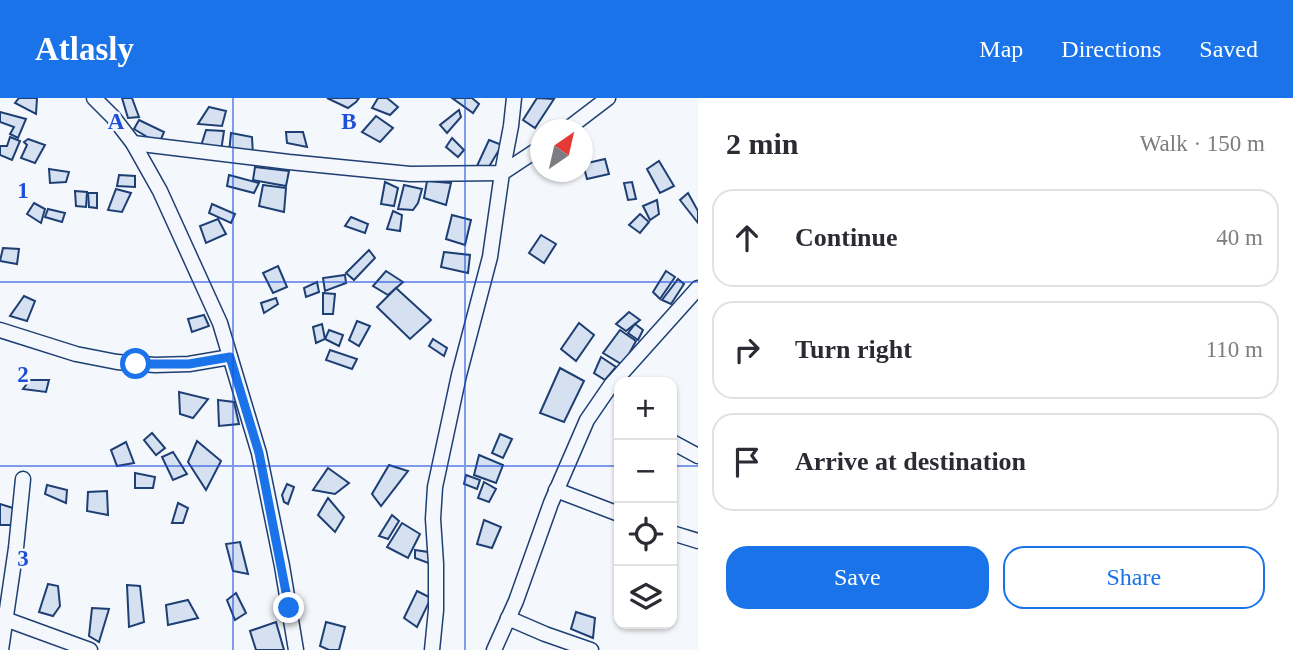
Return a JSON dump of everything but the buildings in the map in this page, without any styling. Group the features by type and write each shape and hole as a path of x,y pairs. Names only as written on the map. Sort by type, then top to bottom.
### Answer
{"street":[{"path":"94,98 113,117 132,143 160,191 220,323 259,453 296,650"},
{"path":"432,650 436,610 433,519 435,487 459,375 490,257 514,98"},
{"path":"580,119 608,98"},
{"path":"132,143 410,174 502,173 530,155"},
{"path":"626,377 698,288"},
{"path":"0,330 76,354 117,362 189,364 230,357"},
{"path":"494,650 516,601 556,490 587,420 614,391"},
{"path":"677,445 698,456"},
{"path":"1,650 23,479"},
{"path":"556,490 614,512"},
{"path":"677,535 698,541"},
{"path":"508,618 591,650"},
{"path":"5,619 90,650"}],"route":[{"path":"136,364 189,364 230,357 259,453 289,608"}]}
